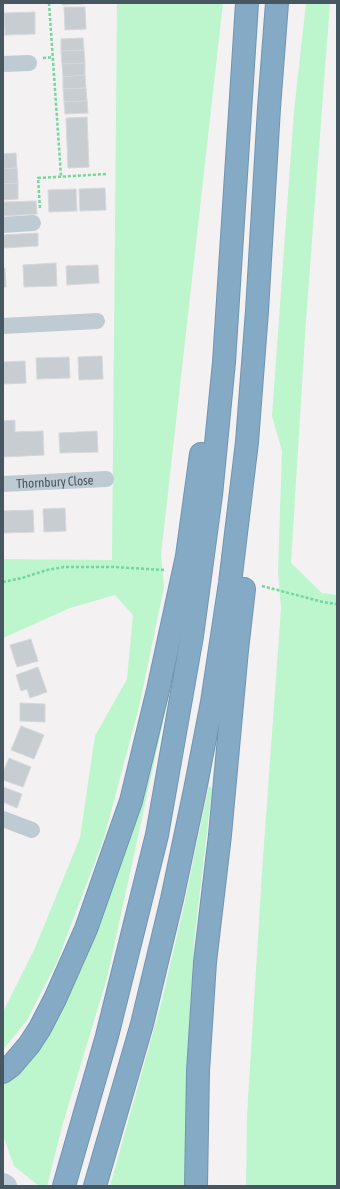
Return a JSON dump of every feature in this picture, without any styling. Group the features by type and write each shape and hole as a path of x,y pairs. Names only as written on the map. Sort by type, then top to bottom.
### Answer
{"highway":[{"path":"64,1186 107,1036 157,835 193,628 211,495 224,362 247,3"},
{"path":"95,1186 142,1024 172,899 212,702 230,583 247,442 277,3"},
{"path":"196,1186 198,1071 205,962 220,835 237,650 260,441 257,311"},
{"path":"3,1072 29,1045 40,1028 55,999 86,929 131,801 158,690 187,556 203,438 224,362"}],"street":[{"path":"3,64 29,63"},
{"path":"3,225 33,223"},
{"path":"3,326 97,321"},
{"name":"Thornbury Close","path":"3,484 106,478"},
{"path":"3,819 32,830"}],"path":[{"path":"49,3 61,176"},
{"path":"33,223 40,217 38,178 106,174"},
{"path":"3,582 64,567 114,567 168,570"},
{"path":"259,586 337,604"}],"green space":[{"path":"117,3 223,3 161,555 164,587 139,707 104,838 57,962 27,1020 3,1050 3,1012 35,948 80,838 95,736 127,679 133,615 115,595 70,608 3,638 3,559 112,560"},
{"path":"306,3 330,3 306,320 291,563 322,593 337,595 337,1186 246,1186 247,1116 262,872 281,608 278,572 282,451 272,416 294,111"},
{"path":"159,721 163,722 107,978 63,1123 47,1186 39,1186 14,1166 3,1135 3,1085 18,1072"},
{"path":"209,785 212,789 194,942 186,1085 185,1186 110,1186 161,1004 183,910"}],"building":[{"path":"62,3 84,3 84,4 62,5"},
{"path":"64,7 85,7 86,29 65,30"},
{"path":"35,12 35,34 5,35 4,13"},
{"path":"83,38 84,50 61,51 61,39"},
{"path":"84,50 85,63 62,64 61,51"},
{"path":"85,63 85,75 63,77 62,64"},
{"path":"85,75 86,88 63,89 63,77"},
{"path":"86,88 87,101 64,102 63,89"},
{"path":"87,101 88,113 65,114 64,102"},
{"path":"87,117 89,167 68,168 66,118"},
{"path":"16,153 17,168 3,169 3,154"},
{"path":"17,168 18,183 3,184 3,169"},
{"path":"18,183 18,199 3,200 3,184"},
{"path":"105,188 106,210 80,211 79,189"},
{"path":"76,189 77,211 49,212 48,190"},
{"path":"36,201 37,214 3,216 3,202"},
{"path":"38,233 38,246 3,248 3,235"},
{"path":"56,263 57,286 24,287 23,265"},
{"path":"98,265 99,283 67,285 66,266"},
{"path":"3,268 5,268 6,287 3,287"},
{"path":"102,356 103,379 79,380 78,357"},
{"path":"69,357 70,378 37,379 36,358"},
{"path":"25,361 26,383 3,384 3,362"},
{"path":"15,420 15,432 43,431 44,455 3,457 3,421"},
{"path":"97,431 98,452 60,453 59,433"},
{"path":"65,508 66,531 44,532 43,509"},
{"path":"33,510 34,532 3,533 3,511"},
{"path":"31,639 38,661 17,667 10,645"},
{"path":"38,667 47,692 30,698 27,689 21,691 16,675"},
{"path":"20,703 45,704 45,722 20,721"},
{"path":"21,726 44,735 34,759 11,750"},
{"path":"9,758 31,767 23,787 3,780 3,772"},
{"path":"3,787 22,794 17,808 3,802"}]}
